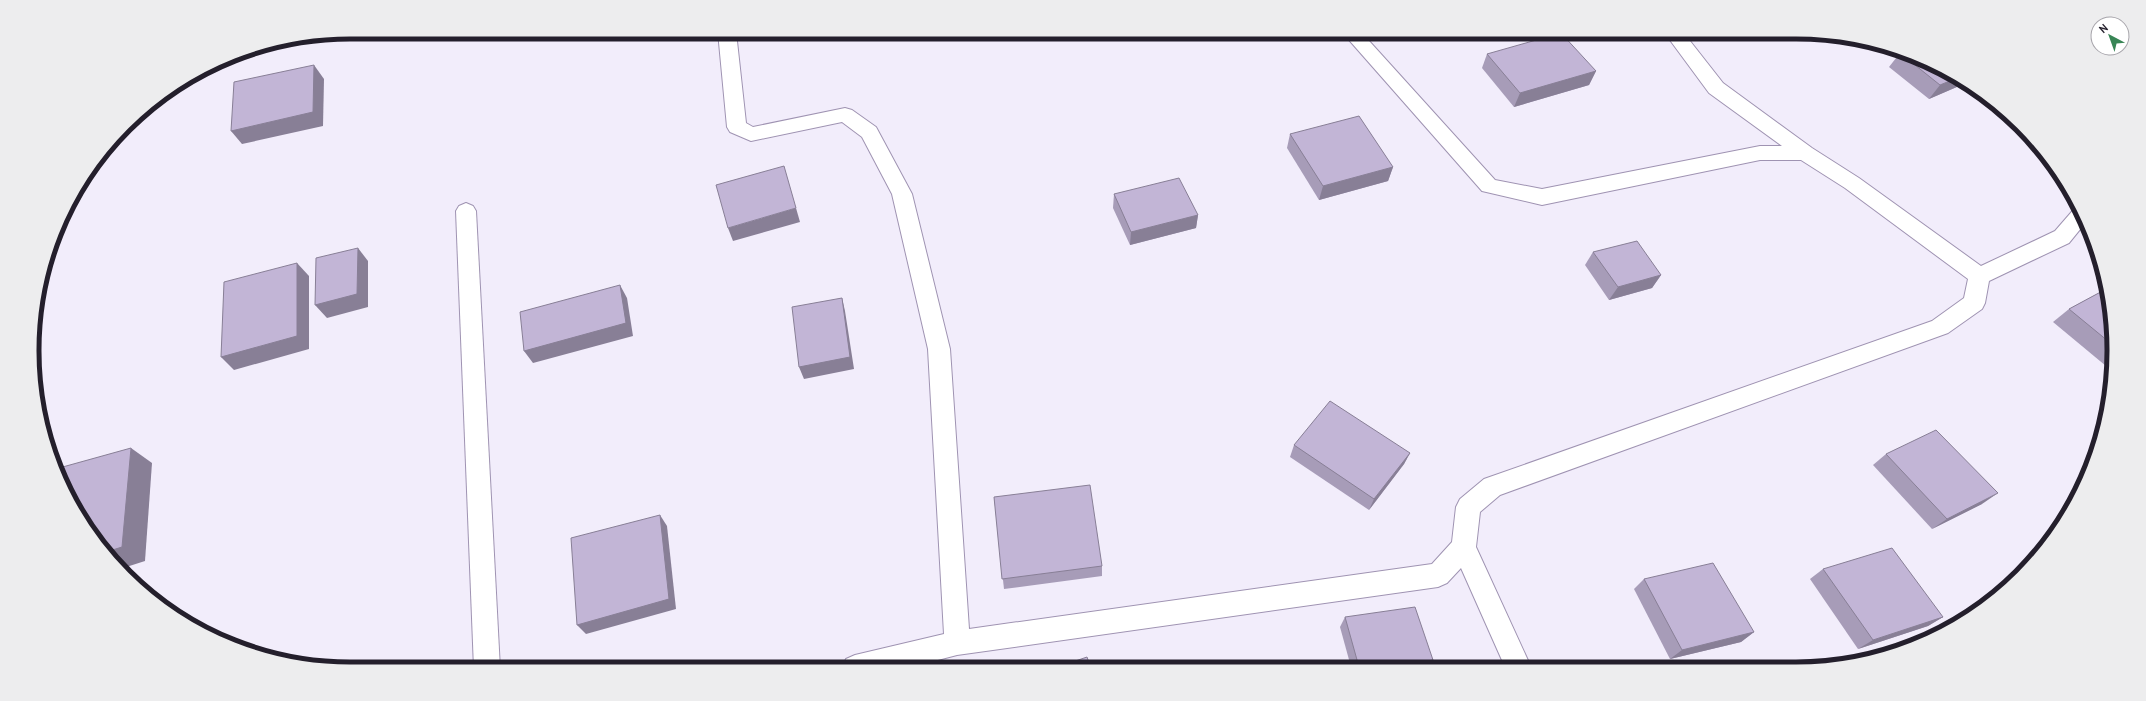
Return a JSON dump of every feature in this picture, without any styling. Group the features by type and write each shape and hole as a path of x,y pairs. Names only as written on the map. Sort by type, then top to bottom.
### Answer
{"street":[{"path":"728,39 737,127 751,134 846,115 869,132 902,194 939,349 957,643"},
{"path":"1356,39 1489,186 1542,197 1760,153 1805,153"},
{"path":"1679,39 1716,88 1805,153 1852,183 1979,276"},
{"path":"466,211 487,662"},
{"path":"1979,276 2062,237 2077,218"},
{"path":"1516,662 1464,547 1468,507 1492,487 1940,327 1974,303 1979,276"},
{"path":"879,662 957,643 1438,574 1464,547"}],"building":[{"path":"1540,39 1567,39 1596,71 1520,93 1487,54"},
{"path":"1910,61 1950,81 1940,85"},
{"path":"314,65 313,112 231,131 234,82"},
{"path":"1359,116 1393,167 1323,186 1290,134"},
{"path":"784,166 796,208 728,228 716,185"},
{"path":"1179,178 1198,215 1131,232 1114,194"},
{"path":"1637,241 1661,275 1618,287 1593,252"},
{"path":"358,248 357,294 315,305 316,258"},
{"path":"297,263 297,336 221,357 224,282"},
{"path":"620,285 626,323 524,351 520,312"},
{"path":"2101,292 2106,340 2069,309"},
{"path":"842,298 850,357 799,367 792,307"},
{"path":"1330,401 1410,453 1374,499 1294,445"},
{"path":"1936,430 1998,493 1947,519 1886,454"},
{"path":"131,448 122,547 111,550 103,540 91,524 71,488 62,467"},
{"path":"1090,485 1102,566 1002,579 994,497"},
{"path":"660,515 669,599 577,625 571,538"},
{"path":"1892,548 1943,617 1873,640 1823,569"},
{"path":"1713,563 1754,632 1682,650 1644,579"},
{"path":"1415,607 1433,660 1420,662 1358,662 1345,617"},
{"path":"1087,657 1089,662 1072,662"}]}
